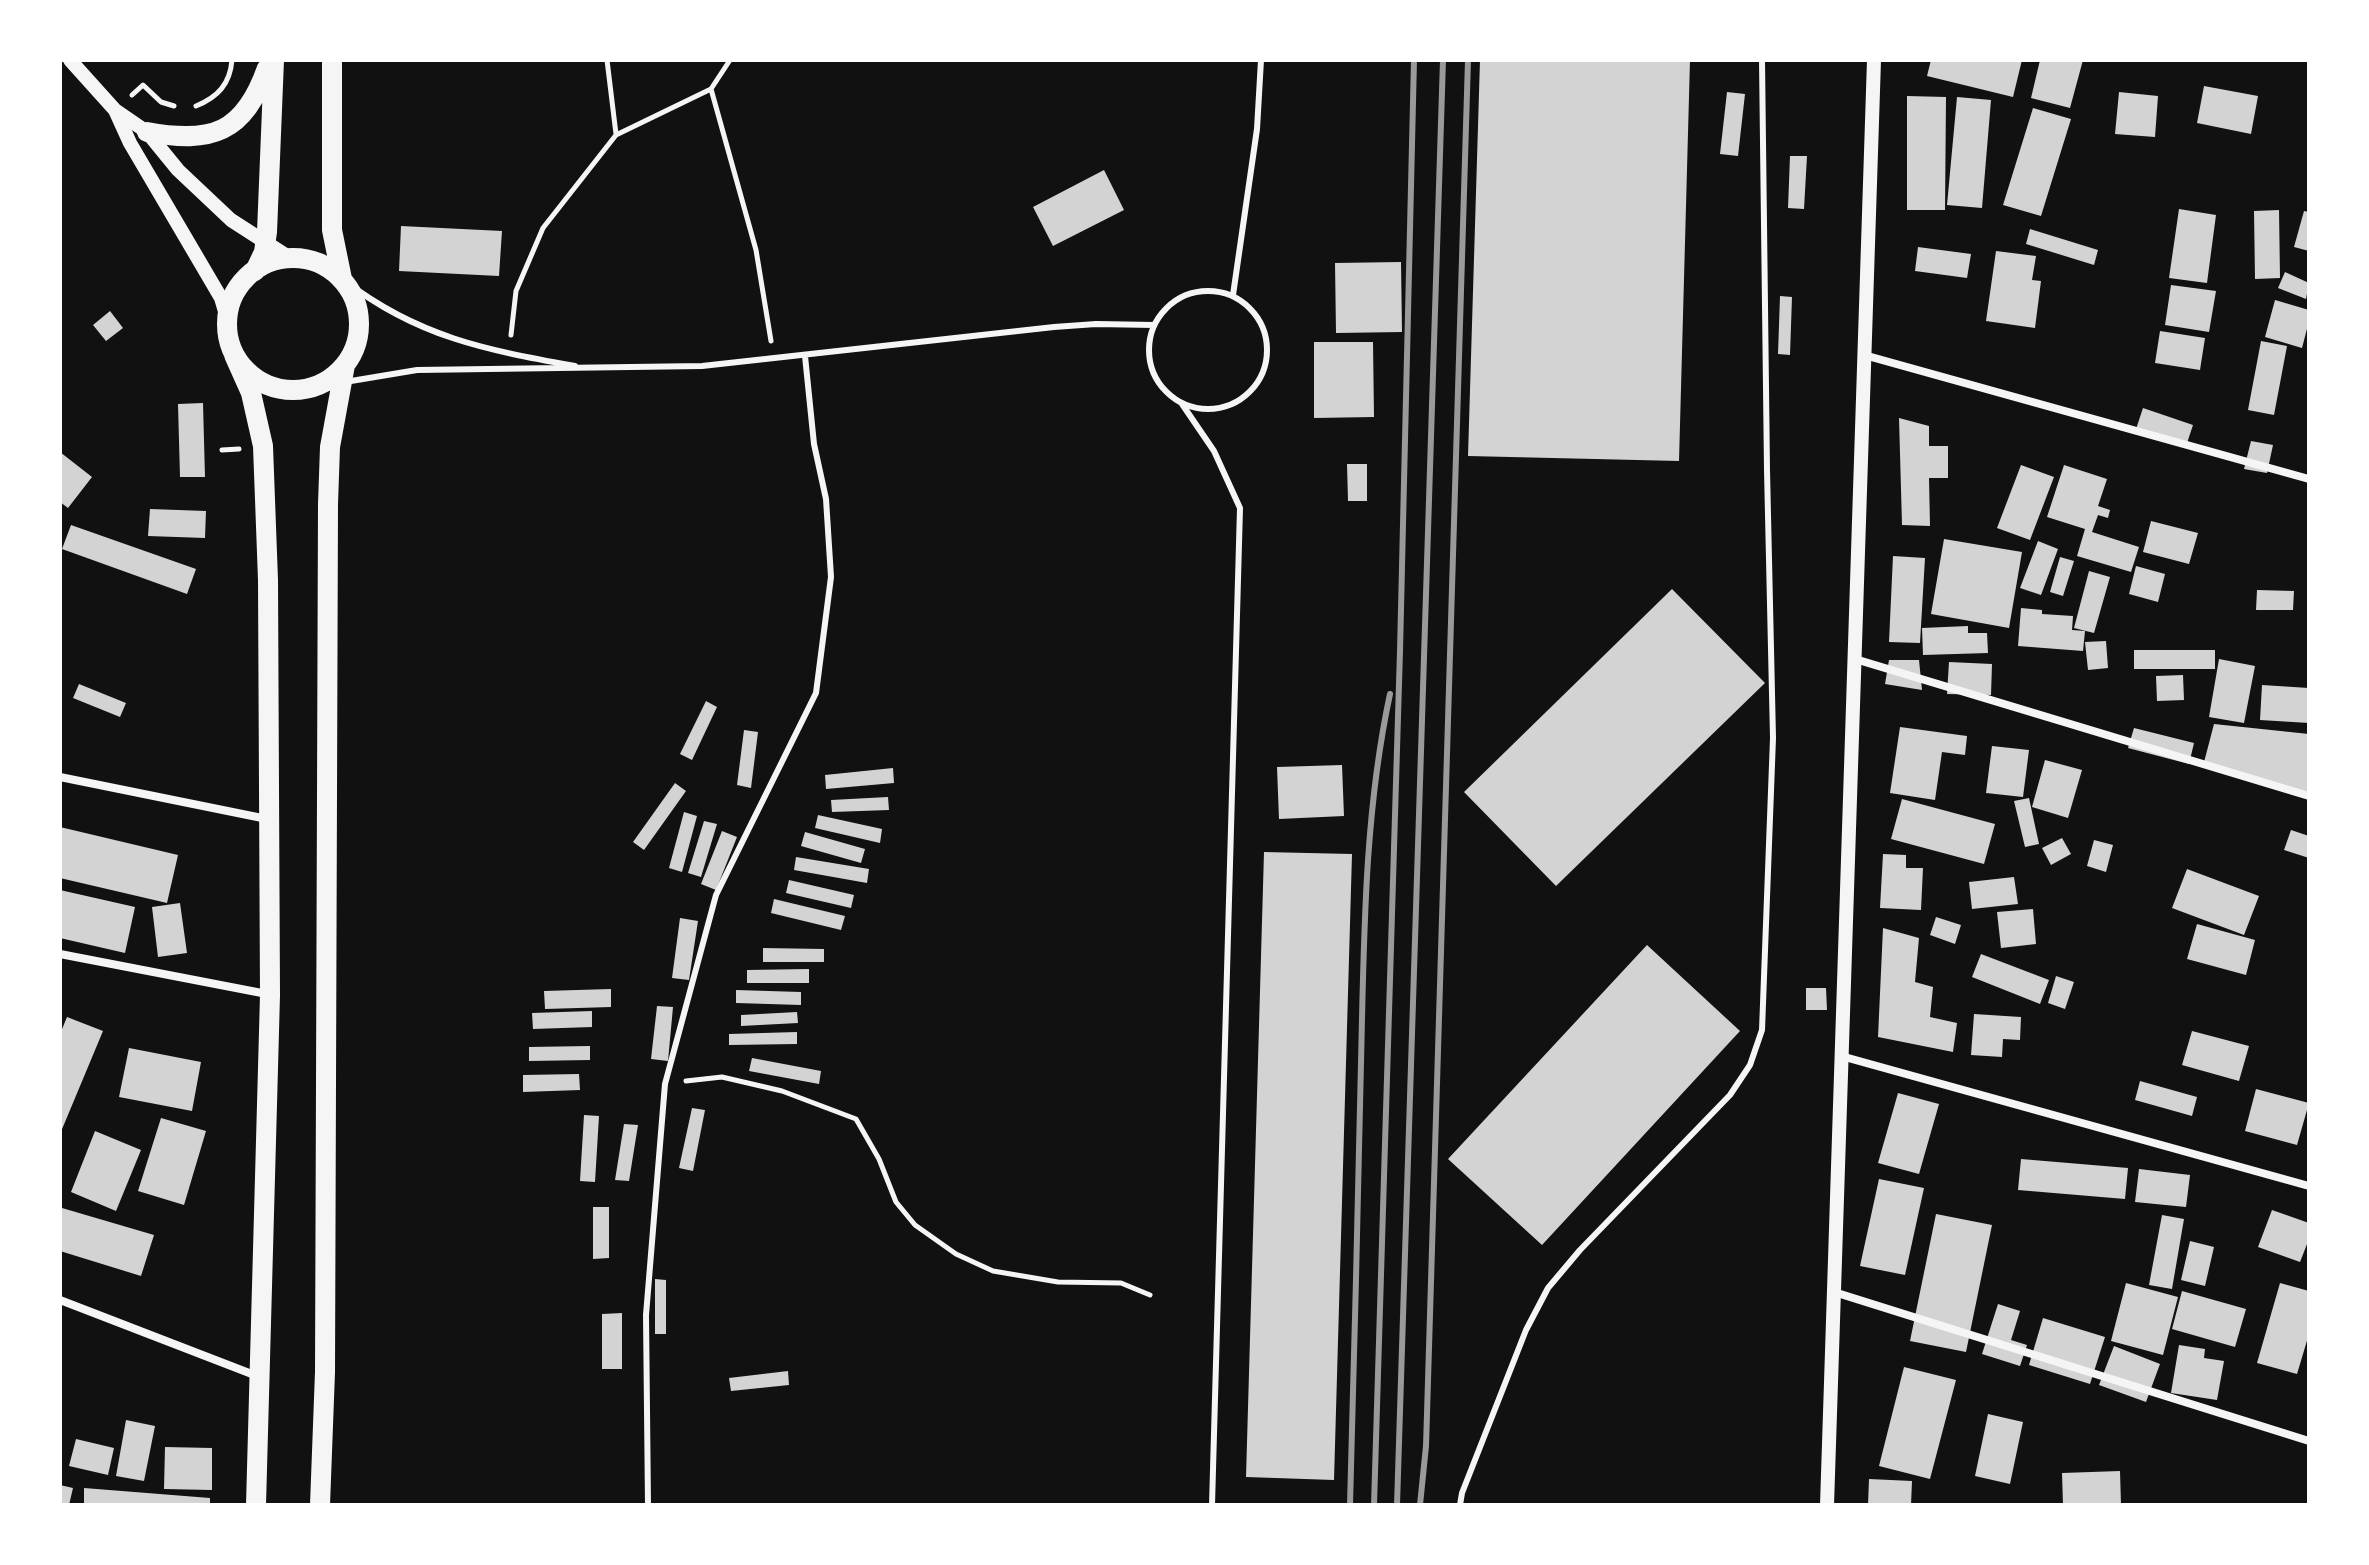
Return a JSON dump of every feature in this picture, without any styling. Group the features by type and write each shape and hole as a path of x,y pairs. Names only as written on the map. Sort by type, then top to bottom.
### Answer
{"main road":[{"path":"147,132 180,138 218,132 236,121 249,107 272,60"},
{"path":"255,271 265,244 272,60"},
{"path":"320,1505 325,1372 328,504 330,447 344,373 360,331 355,303 342,279 332,230 332,60"},
{"path":"256,1505 270,995 268,580 263,446 251,393 228,337 227,318 232,299 241,283 272,262 290,258 309,261 327,267 342,279"},
{"path":"234,355 252,376 277,389 315,387 344,373"}],"street":[{"path":"70,60 115,110 147,132 201,193 231,220 290,258"},
{"path":"1827,1505 1874,60"},
{"path":"115,110 142,165 221,298 227,318"},
{"path":"1864,355 2309,479"},
{"path":"1855,659 2309,796"},
{"path":"60,777 268,819"},
{"path":"60,954 270,995"},
{"path":"1841,1056 2309,1186"},
{"path":"1834,1292 2309,1441"},
{"path":"60,1300 261,1377"}],"lane":[{"path":"1233,295 1257,129 1261,60"},
{"path":"1460,1505 1526,1330 1548,1288 1580,1250 1730,1095 1750,1065 1762,1030 1773,738 1762,60"},
{"path":"342,279 370,300 422,329 467,345 594,369"},
{"path":"1208,290 1233,295 1248,305 1265,333 1267,358 1258,382 1239,400 1216,409 1199,409 1182,404 1168,395 1157,382 1150,366 1148,349 1154,325 1169,305 1183,295 1208,290"},
{"path":"344,373 702,366 1054,327 1125,323 1154,325"},
{"path":"648,1505 646,1315 665,1084 716,895 816,693 831,577 826,499 814,444 805,356"},
{"path":"1182,404 1214,451 1240,508 1212,1505"}],"path":[{"path":"115,110 143,85 161,102 194,107 210,100 224,88 232,60"},
{"path":"607,60 616,135"},
{"path":"509,354 516,291 543,228 616,135 711,89 730,60"},
{"path":"711,89 756,250 774,359"},
{"path":"222,450 263,446"},
{"path":"665,1084 722,1077 782,1091 856,1119 879,1159 896,1202 915,1225 956,1254 1004,1274 1058,1282 1121,1283 1150,1295"}],"building":[{"path":"1480,60 1690,60 1679,461 1468,456"},
{"path":"1931,60 2022,60 2013,97 1927,76"},
{"path":"2040,60 2083,60 2070,108 2031,98"},
{"path":"2204,86 2258,96 2251,134 2197,123"},
{"path":"1727,92 1745,94 1738,156 1720,154"},
{"path":"2119,92 2158,96 2155,137 2115,134"},
{"path":"1907,96 1946,97 1945,210 1907,210"},
{"path":"1957,97 1991,100 1982,208 1947,205"},
{"path":"2033,108 2071,119 2041,216 2003,205"},
{"path":"1790,156 1807,156 1804,209 1788,208"},
{"path":"1104,170 1124,210 1053,246 1033,207"},
{"path":"2179,209 2216,215 2207,283 2169,278"},
{"path":"2279,210 2280,278 2255,279 2254,211"},
{"path":"2304,211 2309,212 2309,251 2294,247"},
{"path":"401,226 502,231 499,276 399,271"},
{"path":"2030,229 2098,250 2094,265 2026,244"},
{"path":"1918,247 1971,254 1967,278 1915,271"},
{"path":"1996,251 2036,256 2032,280 2041,281 2035,328 1986,321"},
{"path":"1401,262 1402,332 1336,333 1335,263"},
{"path":"2285,272 2309,283 2306,299 2278,288"},
{"path":"2171,285 2216,291 2209,332 2165,325"},
{"path":"1780,296 1792,297 1790,355 1778,354"},
{"path":"2275,300 2309,310 2302,348 2265,337"},
{"path":"110,311 123,328 106,341 93,325"},
{"path":"2160,331 2205,338 2200,370 2155,363"},
{"path":"2261,341 2287,346 2274,415 2248,410"},
{"path":"1314,342 1373,342 1374,417 1314,418"},
{"path":"203,403 205,477 180,477 178,404"},
{"path":"2143,408 2193,425 2186,446 2136,429"},
{"path":"1899,418 1929,426 1929,446 1948,446 1948,478 1929,478 1930,526 1902,525"},
{"path":"2251,441 2273,445 2267,473 2244,469"},
{"path":"60,452 92,477 68,508 60,502"},
{"path":"1347,464 1367,464 1367,501 1348,501"},
{"path":"2021,465 2054,477 2030,540 1997,528"},
{"path":"2064,465 2107,479 2098,506 2110,510 2108,518 2098,515 2092,532 2139,547 2131,572 2077,556 2085,529 2047,517"},
{"path":"150,509 206,511 205,538 148,536"},
{"path":"2151,521 2198,533 2189,564 2143,552"},
{"path":"71,525 196,569 187,594 62,549"},
{"path":"1944,539 2022,552 2009,628 1931,614"},
{"path":"2038,541 2058,549 2041,595 2020,588"},
{"path":"1893,556 1925,558 1920,643 1889,642"},
{"path":"2060,557 2074,561 2063,596 2050,592"},
{"path":"2136,566 2165,574 2158,602 2129,594"},
{"path":"2089,571 2110,577 2094,633 2074,628"},
{"path":"1672,589 1765,683 1556,886 1464,792"},
{"path":"2257,590 2294,591 2293,610 2256,610"},
{"path":"2021,608 2042,610 2042,614 2073,616 2072,630 2085,631 2083,651 2018,646"},
{"path":"1968,626 1968,633 1987,633 1988,653 1923,655 1922,628"},
{"path":"2106,641 2108,668 2088,670 2085,642"},
{"path":"2134,650 2215,650 2215,669 2134,669"},
{"path":"2219,659 2255,666 2244,723 2209,717"},
{"path":"1889,660 1919,660 1922,690 1885,684"},
{"path":"1949,662 1992,664 1991,695 1947,694"},
{"path":"2183,675 2184,700 2157,701 2156,676"},
{"path":"79,684 126,703 120,717 73,698"},
{"path":"2262,685 2309,688 2309,723 2260,720"},
{"path":"706,701 717,707 692,760 680,754"},
{"path":"2214,724 2309,734 2309,793 2203,766"},
{"path":"1900,727 1967,736 1965,755 1942,752 1935,800 1890,793"},
{"path":"2134,728 2194,743 2189,764 2128,748"},
{"path":"744,730 758,732 751,788 737,785"},
{"path":"1992,746 2029,750 2023,797 1986,793"},
{"path":"2045,760 2082,770 2068,818 2032,807"},
{"path":"1342,765 1344,816 1279,819 1277,767"},
{"path":"893,768 894,783 826,789 825,775"},
{"path":"675,783 686,791 644,850 633,842"},
{"path":"888,797 889,810 832,812 831,800"},
{"path":"2029,798 2039,844 2025,847 2014,801"},
{"path":"1902,799 1995,824 1984,864 1891,839"},
{"path":"684,812 697,816 682,872 669,868"},
{"path":"818,815 882,829 880,843 815,828"},
{"path":"704,821 717,824 701,877 688,873"},
{"path":"60,827 178,855 167,903 60,878"},
{"path":"2291,830 2309,836 2309,858 2284,850"},
{"path":"722,831 737,837 716,890 701,884"},
{"path":"805,832 865,849 861,863 801,846"},
{"path":"2062,838 2071,854 2051,865 2042,848"},
{"path":"2094,840 2113,845 2106,872 2087,866"},
{"path":"1264,852 1352,854 1334,1480 1246,1477"},
{"path":"1883,854 1906,855 1906,868 1923,868 1921,910 1880,908"},
{"path":"796,857 869,869 867,883 794,870"},
{"path":"2187,869 2259,896 2244,935 2172,908"},
{"path":"2014,877 2018,904 1972,909 1969,882"},
{"path":"789,880 854,895 851,908 786,893"},
{"path":"60,890 135,907 125,953 60,938"},
{"path":"774,899 845,916 841,930 771,913"},
{"path":"180,903 187,953 158,957 152,907"},
{"path":"2033,909 2036,944 2001,948 1997,912"},
{"path":"1936,917 1961,925 1955,944 1930,935"},
{"path":"680,918 698,921 689,980 672,978"},
{"path":"2197,924 2255,940 2246,975 2187,959"},
{"path":"1883,928 1919,938 1915,982 1933,987 1930,1017 1957,1023 1953,1052 1878,1037"},
{"path":"1647,945 1740,1031 1542,1245 1448,1159"},
{"path":"763,948 824,949 824,962 763,962"},
{"path":"1981,954 2049,980 2040,1004 1972,977"},
{"path":"809,969 809,983 747,983 747,970"},
{"path":"2056,976 2074,982 2065,1009 2048,1003"},
{"path":"1806,988 1826,988 1827,1010 1806,1010"},
{"path":"611,989 611,1007 545,1009 544,991"},
{"path":"736,990 801,992 801,1005 736,1003"},
{"path":"657,1006 673,1007 668,1061 651,1059"},
{"path":"592,1011 592,1027 533,1029 532,1013"},
{"path":"797,1012 798,1023 741,1026 741,1015"},
{"path":"1974,1014 2021,1017 2020,1040 2003,1039 2002,1057 1971,1055"},
{"path":"67,1017 103,1031 60,1134 60,1034"},
{"path":"2192,1031 2249,1046 2239,1081 2182,1065"},
{"path":"797,1032 797,1044 729,1045 729,1034"},
{"path":"590,1046 590,1060 529,1061 529,1047"},
{"path":"129,1048 201,1062 192,1111 119,1097"},
{"path":"752,1058 821,1071 819,1084 749,1071"},
{"path":"579,1074 580,1090 523,1092 523,1075"},
{"path":"2140,1081 2197,1097 2192,1116 2135,1100"},
{"path":"2256,1089 2309,1103 2297,1145 2245,1131"},
{"path":"1898,1093 1939,1104 1919,1174 1878,1163"},
{"path":"692,1108 705,1110 693,1171 679,1168"},
{"path":"584,1115 599,1116 595,1182 580,1181"},
{"path":"161,1118 206,1131 184,1205 138,1191"},
{"path":"624,1124 638,1125 629,1181 615,1180"},
{"path":"95,1131 141,1150 116,1211 71,1192"},
{"path":"2021,1159 2128,1168 2125,1199 2018,1190"},
{"path":"2139,1169 2190,1175 2186,1207 2135,1202"},
{"path":"1879,1179 1924,1188 1905,1275 1860,1266"},
{"path":"593,1207 609,1207 609,1258 593,1259"},
{"path":"62,1208 154,1235 141,1276 60,1251"},
{"path":"2272,1210 2309,1223 2309,1239 2300,1262 2258,1247"},
{"path":"1936,1214 1992,1225 1966,1352 1910,1341"},
{"path":"2162,1215 2184,1219 2172,1289 2149,1285"},
{"path":"2190,1241 2214,1247 2205,1286 2181,1280"},
{"path":"655,1279 666,1280 666,1334 655,1334"},
{"path":"2126,1283 2178,1297 2163,1355 2111,1341"},
{"path":"2280,1283 2309,1291 2309,1334 2297,1374 2257,1363"},
{"path":"2182,1291 2246,1309 2235,1347 2172,1329"},
{"path":"1998,1304 2020,1311 2011,1340 2027,1345 2020,1366 1982,1354"},
{"path":"622,1313 622,1369 602,1369 602,1314"},
{"path":"2043,1318 2105,1337 2090,1384 2029,1365"},
{"path":"2179,1345 2205,1349 2204,1358 2224,1361 2217,1400 2171,1393"},
{"path":"2114,1346 2160,1364 2146,1402 2099,1385"},
{"path":"1904,1367 1956,1380 1930,1479 1879,1466"},
{"path":"788,1371 789,1385 731,1391 729,1378"},
{"path":"1988,1414 2023,1422 2010,1484 1975,1476"},
{"path":"126,1420 155,1426 144,1481 116,1476"},
{"path":"76,1439 114,1448 108,1475 69,1466"},
{"path":"165,1447 212,1448 212,1490 164,1489"},
{"path":"2120,1471 2121,1505 2063,1505 2062,1473"},
{"path":"1869,1479 1912,1481 1911,1505 1868,1505"},
{"path":"60,1485 73,1488 69,1505 60,1505"},
{"path":"84,1488 210,1498 210,1505 84,1505"}],"railway":[{"path":"1374,1505 1414,60"},
{"path":"1397,1505 1443,60"},
{"path":"1420,1505 1426,1446 1468,60"},
{"path":"1350,1505 1367,878 1375,785 1390,694"}]}
